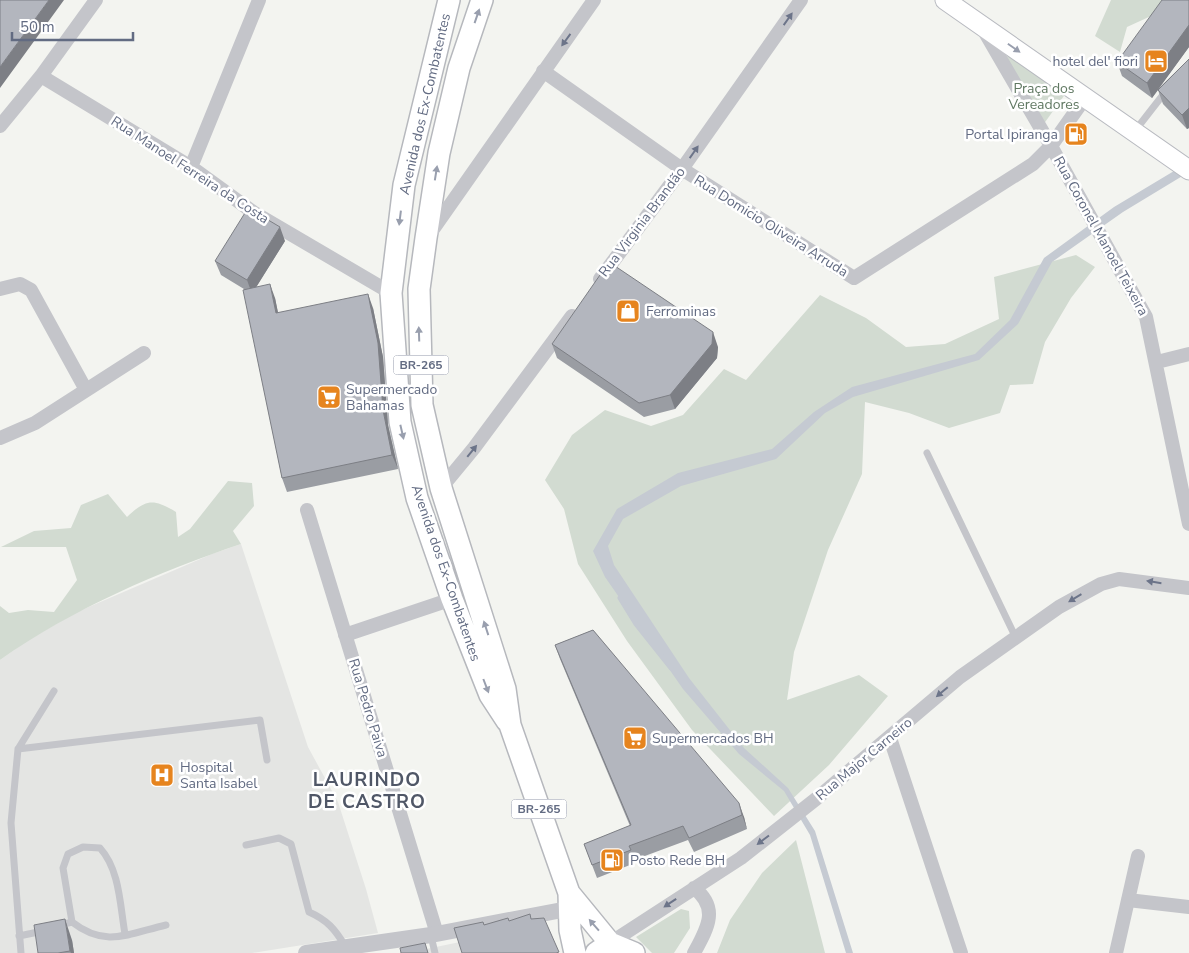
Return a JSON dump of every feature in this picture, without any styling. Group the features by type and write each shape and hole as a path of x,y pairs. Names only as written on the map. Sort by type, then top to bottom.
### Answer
{"main road":[{"name":"Avenida dos Ex-Combatentes","path":"449,0 404,185 391,293 400,422 417,498 452,599 490,695 510,726"},
{"name":"Avenida dos Ex-Combatentes","path":"482,0 459,68 439,153 426,238 419,289 422,405 441,488 505,688 510,726 567,911 575,953"},
{"path":"945,0 1181,165"},
{"name":"Avenida dos Ex-Combatentes","path":"567,911 603,948"},
{"name":"BR-265","path":"603,948 634,953"}],"street":[{"path":"0,126 41,76 96,0"},
{"path":"191,167 259,0"},
{"path":"426,238 594,0"},
{"name":"Rua Virginia Brandão","path":"593,288 682,168 801,0"},
{"name":"Rua Coronel Manoel Teixeira","path":"980,24 1052,146 1088,216 1146,317 1157,362 1189,524"},
{"name":"Rua Domicio Oliveira Arruda","path":"543,71 682,168 854,278 1033,164 1052,146"},
{"name":"Rua Manoel Ferreira da Costa","path":"41,76 191,167 253,212 391,293"},
{"path":"1052,146 1086,98"},
{"path":"0,290 20,284 31,290 86,390"},
{"path":"441,488 474,448 581,304"},
{"path":"0,438 35,423 144,353"},
{"path":"1157,362 1189,354"},
{"name":"Rua Pedro Paiva","path":"307,510 434,935"},
{"name":"Rua Major Carneiro","path":"603,948 741,858 890,738 960,677 1015,636 1084,592 1119,579 1189,588"},
{"path":"345,635 452,599"},
{"path":"890,738 960,953"},
{"path":"1116,953 1138,856"},
{"path":"694,888 703,894 708,906 707,926 694,953"},
{"path":"1128,900 1189,907"},
{"path":"306,953 345,946 434,935 567,911"}],"lane":[{"path":"1134,132 1171,86"},
{"path":"927,453 1015,636"},
{"path":"21,953 11,823 18,749 54,690"},
{"path":"18,749 260,720 267,760"},
{"path":"246,845 279,838 290,844 308,912 322,918 333,927 345,946"},
{"path":"125,934 113,870 108,857 100,848 83,847 68,854 63,868 72,922 84,932 98,937 125,934 166,924"},
{"path":"62,925 72,922"},
{"path":"19,936 53,928"},
{"path":"434,935 435,953"}],"shaded area":[{"path":"1189,162 1189,172 1123,212 1052,262 1018,324 979,360 853,397 825,413 776,459 681,486 623,519 608,546 614,565 689,678 744,748 788,788 815,831 853,953 846,953 810,835 784,791 739,754 683,689 605,577 593,551 617,509 678,473 772,449 814,412 852,387 975,354 1010,320 1044,258 1114,207"},
{"name":"Hospital Santa Isabel","path":"241,544 308,747 338,802 378,933 252,953 0,953 0,660 28,640 77,612 212,554"},
{"path":"460,942 463,953 407,953"}],"green space":[{"path":"1111,0 1162,0 1151,16 1127,27 1120,52 1095,36"},
{"name":"Praça dos Vereadores","path":"1010,55 1066,93 1043,125 1006,57"},
{"path":"1076,255 1095,267 1071,298 1045,342 1033,384 1010,385 1000,413 949,428 909,413 865,402 862,474 828,550 794,652 787,700 859,675 888,696 829,765 774,816 692,730 627,641 578,564 564,509 545,480 572,435 605,410 651,426 683,415 724,369 746,380 820,295 866,318 906,347 945,344 999,319 994,277"},
{"path":"228,481 252,483 254,506 233,531 241,544 178,567 116,593 56,624 0,660 0,606 9,613 28,610 54,612 77,580 66,547 1,547 34,531 71,528 81,505 108,494 127,517 139,507 150,502 161,504 176,512 178,537 190,529"},
{"path":"796,840 825,953 717,953 730,920 762,873"},
{"path":"681,909 689,911 690,928 674,953 652,953 636,937"}],"building":[{"path":"0,0 49,0 0,67"},
{"name":"hotel del' fiori","path":"1162,0 1189,0 1189,25 1147,83 1117,62"},
{"path":"1189,59 1189,108 1182,115 1158,90"},
{"path":"248,208 280,227 247,280 215,261"},
{"name":"Ferrominas","path":"609,262 713,332 712,344 670,395 639,403 552,344"},
{"name":"Supermercado Bahamas","path":"270,284 276,313 368,294 378,343 383,410 392,455 282,478 243,290"},
{"name":"Supermercados BH","path":"593,630 739,803 742,815 689,838 683,826 629,846 631,850 592,865 584,844 631,825 555,645"},
{"path":"530,914 531,919 544,918 559,952 462,953 454,928 483,922 484,925 508,918 509,921"},
{"path":"65,919 70,951 38,953 34,925"},
{"path":"425,943 428,953 401,953 400,948"}],"waterway":[{"path":"620,598 636,624 671,668"}],"place":[{"name":"hotel del' fiori","path":"1156,61"},
{"name":"Portal Ipiranga","path":"1076,134"},
{"name":"Ferrominas","path":"628,311"},
{"name":"Supermercado Bahamas","path":"329,397"},
{"name":"Supermercados BH","path":"635,738"},
{"name":"Hospital Santa Isabel","path":"162,775"},
{"name":"Posto Rede BH","path":"612,860"}],"district":[{"name":"LAURINDO DE CASTRO","path":"367,791"}]}
